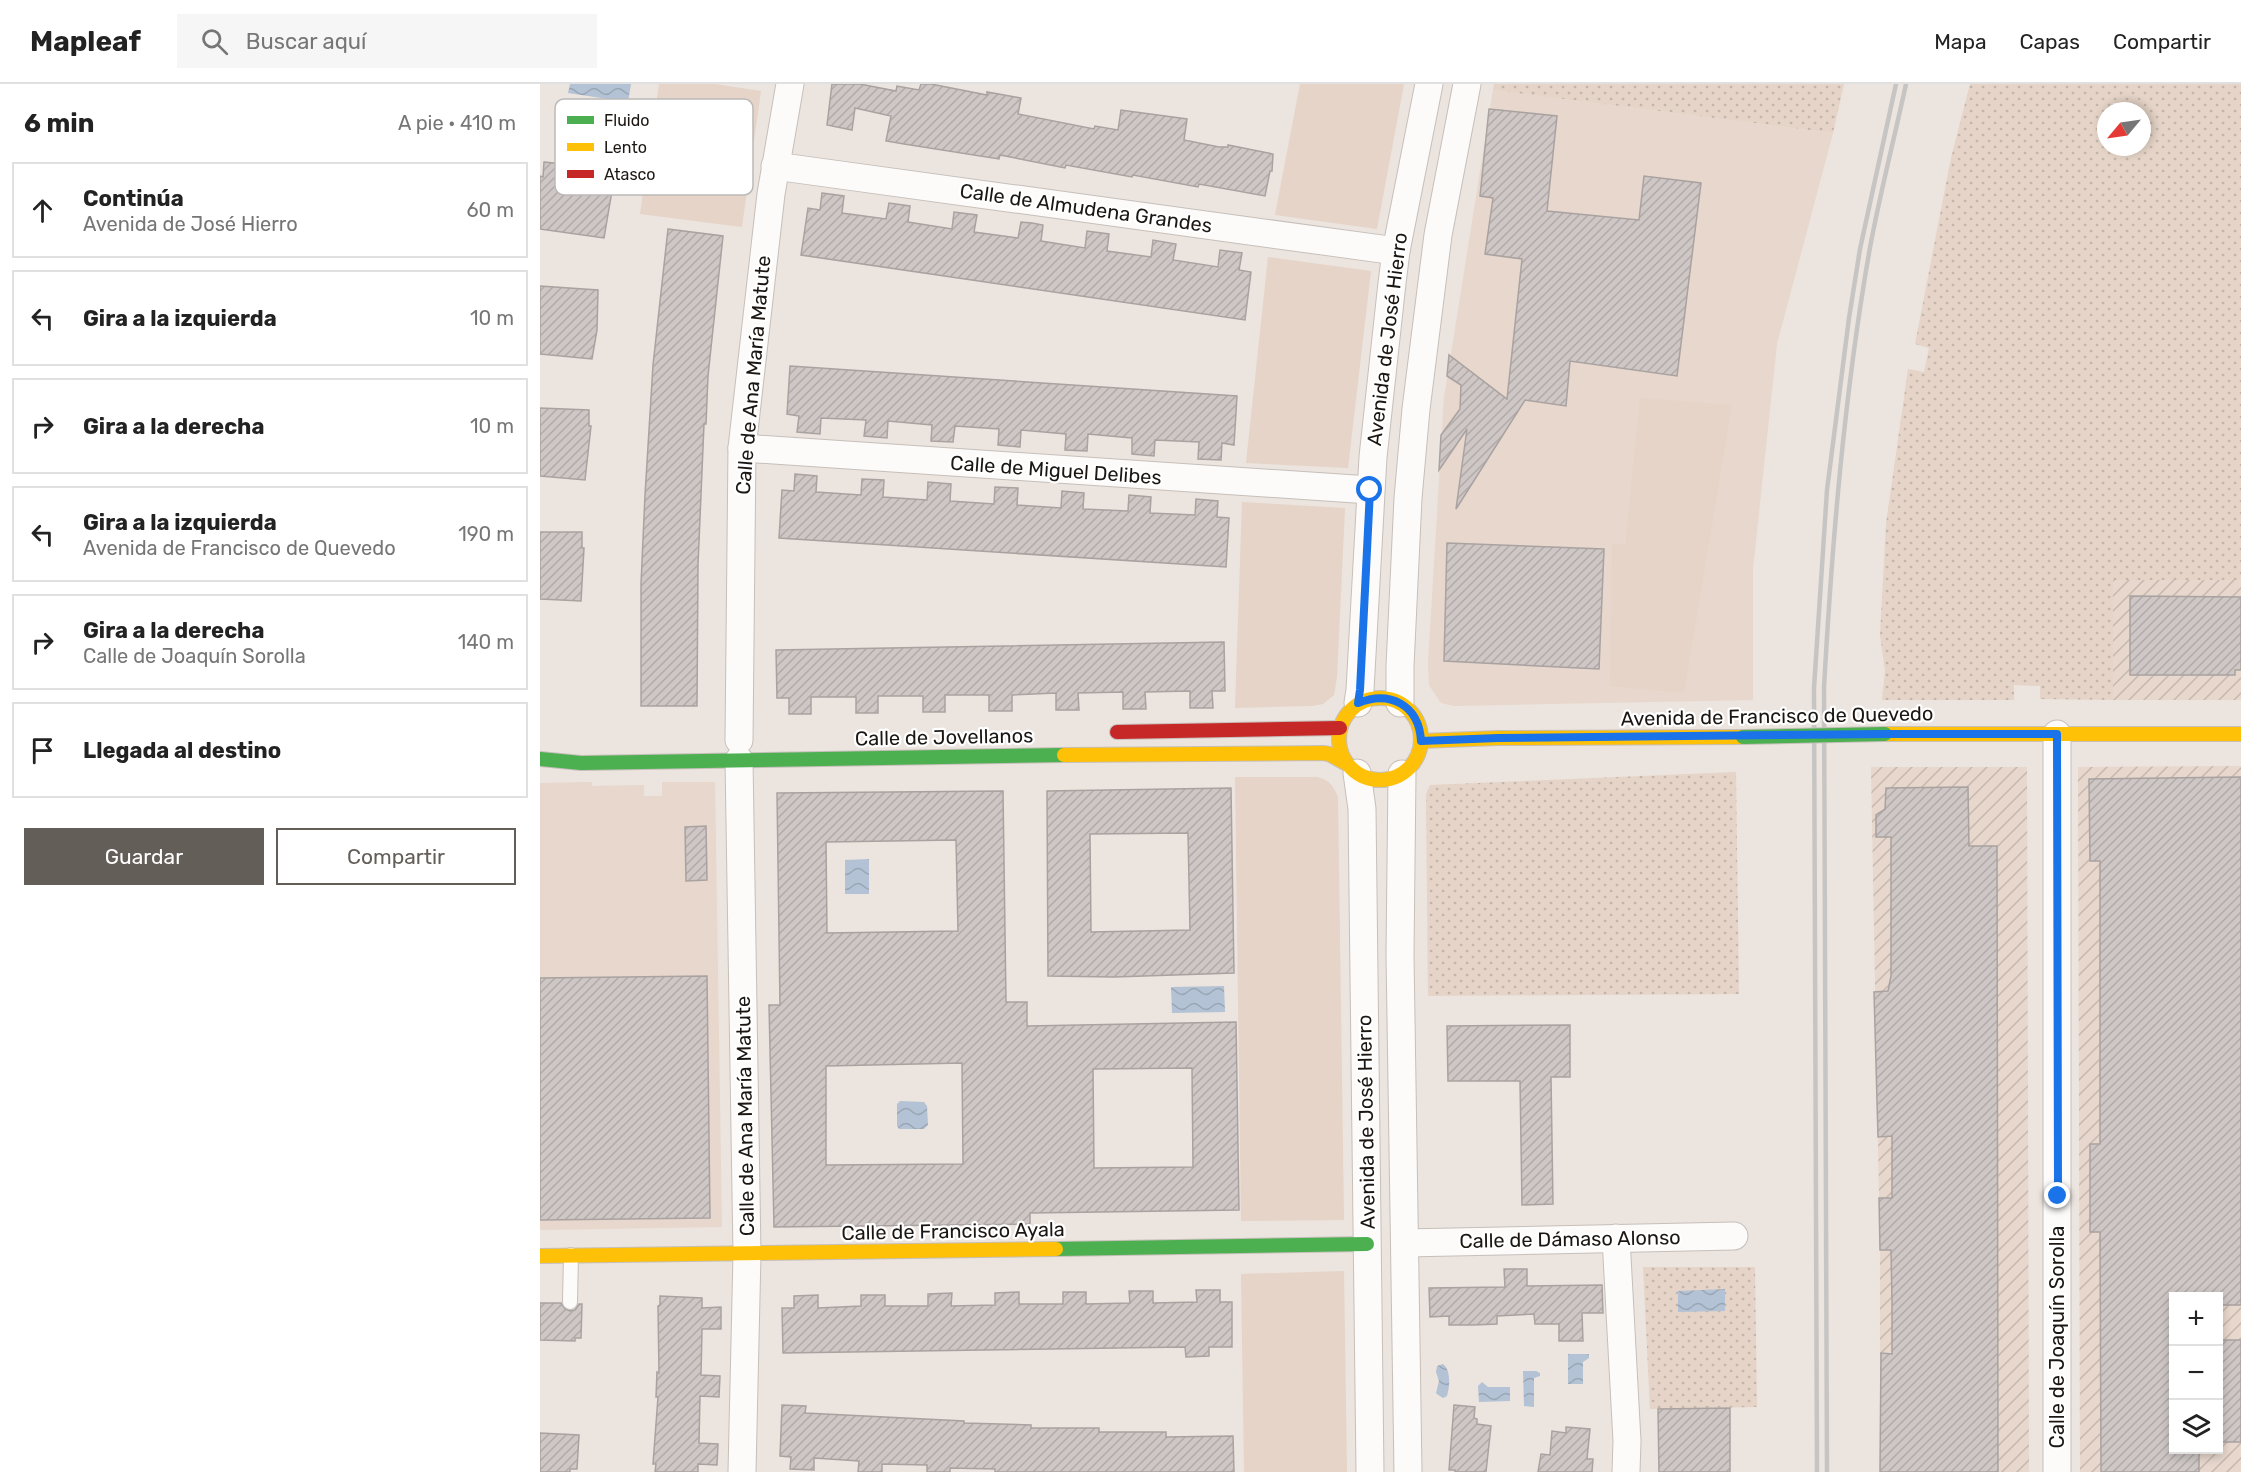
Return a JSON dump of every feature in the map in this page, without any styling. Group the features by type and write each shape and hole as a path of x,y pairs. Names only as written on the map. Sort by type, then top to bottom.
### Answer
{"street":[{"name":"Calle de Ana María Matute","path":"742,1472 747,1254 739,745 742,448 775,166 790,84"},
{"name":"Avenida de José Hierro","path":"1358,703 1370,490 1396,251 1429,84"},
{"name":"Avenida de José Hierro","path":"1400,703 1408,498 1416,409 1438,234 1467,84"},
{"name":"Calle de Almudena Grandes","path":"775,166 1396,251"},
{"name":"Calle de Miguel Delibes","path":"742,448 1370,490"},
{"path":"1380,698 1400,703 1417,722 1421,741 1418,755 1410,766 1402,774 1378,780 1352,768 1341,752 1339,740 1340,728 1345,717 1358,703 1380,698"},
{"path":"1101,733 1340,728"},
{"name":"Avenida de Francisco de Quevedo","path":"1421,741 1498,738 1885,734 2241,734"},
{"name":"Calle de Joaquín Sorolla","path":"2057,734 2057,1472"},
{"name":"Calle de Jovellanos","path":"540,759 581,763 739,745 1323,753 1329,754 1352,768"},
{"name":"Avenida de José Hierro","path":"1352,768 1362,809 1370,1472"},
{"name":"Avenida de José Hierro","path":"1402,774 1400,954 1408,1472"},
{"name":"Calle de Dámaso Alonso","path":"1405,1243 1734,1236"},
{"path":"1616,1238 1627,1441 1626,1472"},
{"name":"Calle de Francisco Ayala","path":"540,1256 1367,1244"}],"lane":[{"path":"570,1302 571,1255"}],"shaded area":[{"path":"659,84 715,84 761,91 753,148 753,99 657,99"},
{"path":"1300,84 1404,84 1377,229 1275,215"},
{"path":"1494,84 1844,84 1833,133 1493,90"},
{"path":"1970,84 2241,84 2241,580 2113,580 2113,700 2040,699 2040,686 2014,685 2014,700 1882,700 1885,671 1880,635 1886,524 1908,369 1924,372 1929,348 1915,344 1951,158"},
{"path":"1493,90 1833,133 1777,344 1753,569 1753,700 1454,706 1441,703 1429,685 1428,663 1444,398"},
{"path":"643,195 746,195 742,227 640,214"},
{"path":"1268,257 1371,271 1348,468 1246,463"},
{"path":"1640,398 1732,405 1684,693 1610,686 1612,544 1625,545"},
{"path":"1242,502 1345,508 1337,677 1334,695 1323,704 1235,708"},
{"path":"2113,580 2241,580 2241,700 2113,700"},
{"path":"2241,766 2241,1472 2080,1472 2078,767"},
{"path":"1871,767 2027,767 2029,1472 1880,1472 1880,1250"},
{"path":"1736,772 1739,994 1428,996 1426,794 1430,785"},
{"path":"1235,777 1317,777 1330,784 1338,797 1344,1220 1241,1221"},
{"path":"592,782 592,786 644,785 644,796 662,796 662,782 715,782 722,1227 540,1230 540,783"},
{"path":"1643,1267 1755,1267 1757,1407 1650,1409"},
{"path":"1344,1271 1347,1472 1244,1472 1241,1274"}],"water":[{"path":"570,84 631,84 628,99 608,99 568,93"},
{"path":"869,859 869,894 845,894 845,860"},
{"path":"1224,986 1225,1012 1172,1013 1171,987"},
{"path":"900,1101 924,1102 927,1106 928,1125 924,1129 899,1129 897,1104"},
{"path":"1725,1289 1725,1311 1678,1312 1678,1291"},
{"path":"1568,1354 1589,1354 1589,1358 1583,1362 1583,1384 1568,1384"},
{"path":"1443,1364 1449,1374 1449,1384 1447,1396 1443,1398 1436,1393 1439,1381 1436,1372 1437,1366"},
{"path":"1523,1371 1540,1373 1540,1376 1534,1378 1534,1407 1524,1406"},
{"path":"1482,1382 1488,1387 1510,1387 1510,1401 1479,1402 1478,1386"}],"building":[{"path":"832,84 860,84 896,91 897,86 919,90 921,84 931,84 987,95 987,92 1021,98 1018,114 1094,129 1095,126 1118,130 1121,110 1187,119 1184,140 1219,147 1228,147 1228,145 1273,154 1272,171 1270,171 1265,196 1066,165 1065,168 1000,155 999,159 886,141 891,116 855,108 852,130 827,125"},
{"path":"1489,109 1557,116 1547,211 1639,220 1644,176 1701,183 1677,376 1570,361 1566,406 1525,400 1456,509 1467,429 1439,470 1441,435 1460,409 1461,385 1447,376 1449,355 1507,399 1522,259 1485,254 1493,198 1480,196"},
{"path":"544,162 555,163 555,195 611,195 604,238 540,229 540,176 543,177"},
{"path":"822,193 844,196 842,213 886,219 889,203 910,206 908,222 952,229 954,212 977,215 974,232 1018,238 1021,222 1032,223 1043,225 1041,241 1085,248 1087,231 1109,234 1107,251 1151,257 1153,240 1176,244 1173,260 1218,267 1220,250 1242,253 1239,270 1251,272 1245,320 801,255 808,208 820,210"},
{"path":"668,229 723,236 708,376 706,424 704,424 698,565 697,706 641,706 641,584 645,495 653,365"},
{"path":"540,286 598,290 597,330 592,359 540,354"},
{"path":"790,366 1237,396 1234,445 1222,443 1221,460 1198,459 1199,442 1155,440 1154,456 1132,454 1132,438 1088,434 1087,451 1065,450 1066,434 1021,430 1020,447 998,445 999,429 955,426 953,442 931,441 932,425 888,421 887,438 864,436 866,420 821,418 820,434 797,432 799,416 787,414"},
{"path":"540,408 589,410 589,426 591,426 585,480 540,476"},
{"path":"795,474 817,476 816,492 861,495 862,479 884,480 883,497 927,500 928,482 951,484 950,501 994,504 995,487 1018,488 1017,505 1061,508 1062,491 1084,493 1083,509 1128,511 1129,495 1151,497 1150,513 1195,515 1196,499 1218,501 1217,517 1229,518 1226,567 779,538 782,490 794,491"},
{"path":"540,532 582,532 582,548 584,548 581,601 540,599"},
{"path":"1447,543 1604,549 1599,669 1444,661"},
{"path":"2130,596 2241,597 2241,670 2235,670 2235,675 2130,675"},
{"path":"1224,642 1225,691 1212,691 1213,708 1190,708 1190,691 1145,692 1146,709 1123,709 1123,692 1078,693 1079,710 1056,710 1056,693 1012,695 1012,711 989,711 989,695 945,695 945,712 923,712 923,696 878,696 878,713 856,713 856,697 811,697 811,714 789,714 789,698 777,698 776,650"},
{"path":"2241,777 2241,1305 2223,1305 2223,1292 2169,1292 2169,1454 2199,1454 2199,1472 2101,1472 2100,1232 2090,1232 2090,1144 2100,1144 2100,861 2090,861 2089,779"},
{"path":"1968,787 1969,846 1997,846 1998,1472 1880,1472 1881,1353 1892,1354 1892,1301 1891,1250 1880,1250 1879,1198 1892,1198 1892,1136 1878,1137 1874,992 1888,991 1891,976 1891,837 1876,837 1876,815 1885,809 1886,788"},
{"path":"1231,788 1234,973 1114,977 1048,976 1047,791","holes":["1188,833 1190,930 1091,932 1090,834"]},
{"path":"1003,791 1006,1002 1027,1002 1027,1026 1236,1022 1239,1210 1030,1213 1030,1224 774,1227 769,1005 780,1005 777,793","holes":["956,840 958,931 827,933 826,842","962,1063 963,1164 826,1165 826,1066","1192,1068 1193,1167 1094,1168 1093,1069"]},
{"path":"706,826 707,880 686,881 685,827"},
{"path":"707,976 710,1218 540,1220 540,978"},
{"path":"1570,1025 1570,1077 1551,1077 1553,1204 1522,1205 1520,1081 1448,1081 1447,1026"},
{"path":"1504,1269 1527,1269 1527,1286 1602,1285 1603,1313 1582,1313 1583,1341 1559,1341 1559,1324 1535,1324 1534,1314 1497,1316 1497,1324 1473,1325 1449,1325 1449,1316 1430,1317 1429,1288 1505,1287"},
{"path":"1196,1290 1220,1290 1220,1302 1232,1302 1232,1347 1209,1347 1209,1356 1186,1357 1185,1347 783,1353 782,1308 794,1308 794,1296 818,1295 818,1308 861,1306 861,1295 885,1295 885,1306 928,1306 928,1294 952,1293 951,1306 995,1305 995,1293 1019,1292 1019,1304 1063,1304 1063,1292 1086,1292 1086,1304 1130,1303 1129,1291 1153,1291 1153,1303 1197,1302"},
{"path":"660,1296 702,1298 702,1308 721,1307 721,1329 702,1329 701,1375 720,1376 719,1397 700,1396 699,1443 718,1444 717,1465 698,1464 698,1472 655,1472 656,1464 653,1464 658,1397 656,1397 657,1372 659,1373 658,1306"},
{"path":"540,1303 561,1303 565,1309 570,1311 582,1304 581,1338 575,1338 575,1341 540,1340"},
{"path":"2223,1340 2241,1340 2241,1442 2223,1442"},
{"path":"782,1405 806,1406 805,1413 1031,1425 1031,1428 1099,1428 1099,1432 1166,1432 1166,1437 1233,1436 1234,1472 995,1472 995,1469 950,1468 950,1472 927,1472 927,1465 882,1464 882,1472 858,1472 859,1461 814,1458 814,1470 790,1469 791,1457 780,1456"},
{"path":"1454,1405 1475,1407 1474,1418 1477,1419 1477,1424 1491,1426 1486,1472 1449,1470"},
{"path":"1730,1408 1730,1472 1659,1472 1658,1409"},
{"path":"1566,1427 1590,1429 1587,1459 1593,1459 1592,1472 1538,1472 1541,1454 1550,1455 1552,1431 1566,1433"},
{"path":"540,1433 579,1435 577,1469 570,1469 570,1472 540,1472"}],"railway":[{"path":"1817,1472 1814,688 1827,490 1849,318 1860,249 1896,84"},
{"path":"1827,1472 1824,688 1835,525 1860,307 1873,232 1906,84"}],"traffic: fast":[{"path":"1743,737 1885,734"},
{"path":"540,759 581,763 1064,755"},
{"path":"1056,1249 1367,1244"}],"traffic: slow":[{"path":"1380,698 1396,701 1409,710 1418,723 1421,739 1418,755 1409,768 1396,777 1380,780 1364,777 1351,768 1342,755 1339,739 1342,723 1351,710 1364,701 1380,698"},
{"path":"1885,734 2241,734"},
{"path":"1421,741 1498,738 1743,737"},
{"path":"1064,755 1323,753 1347,764"},
{"path":"540,1256 1056,1249"}],"traffic: jam":[{"path":"1117,732 1340,728"}],"route":[{"path":"1370,490 1358,703 1371,698 1395,700 1400,703 1406,707 1417,722 1421,741 1498,738 2057,734 2058,1196"}]}
